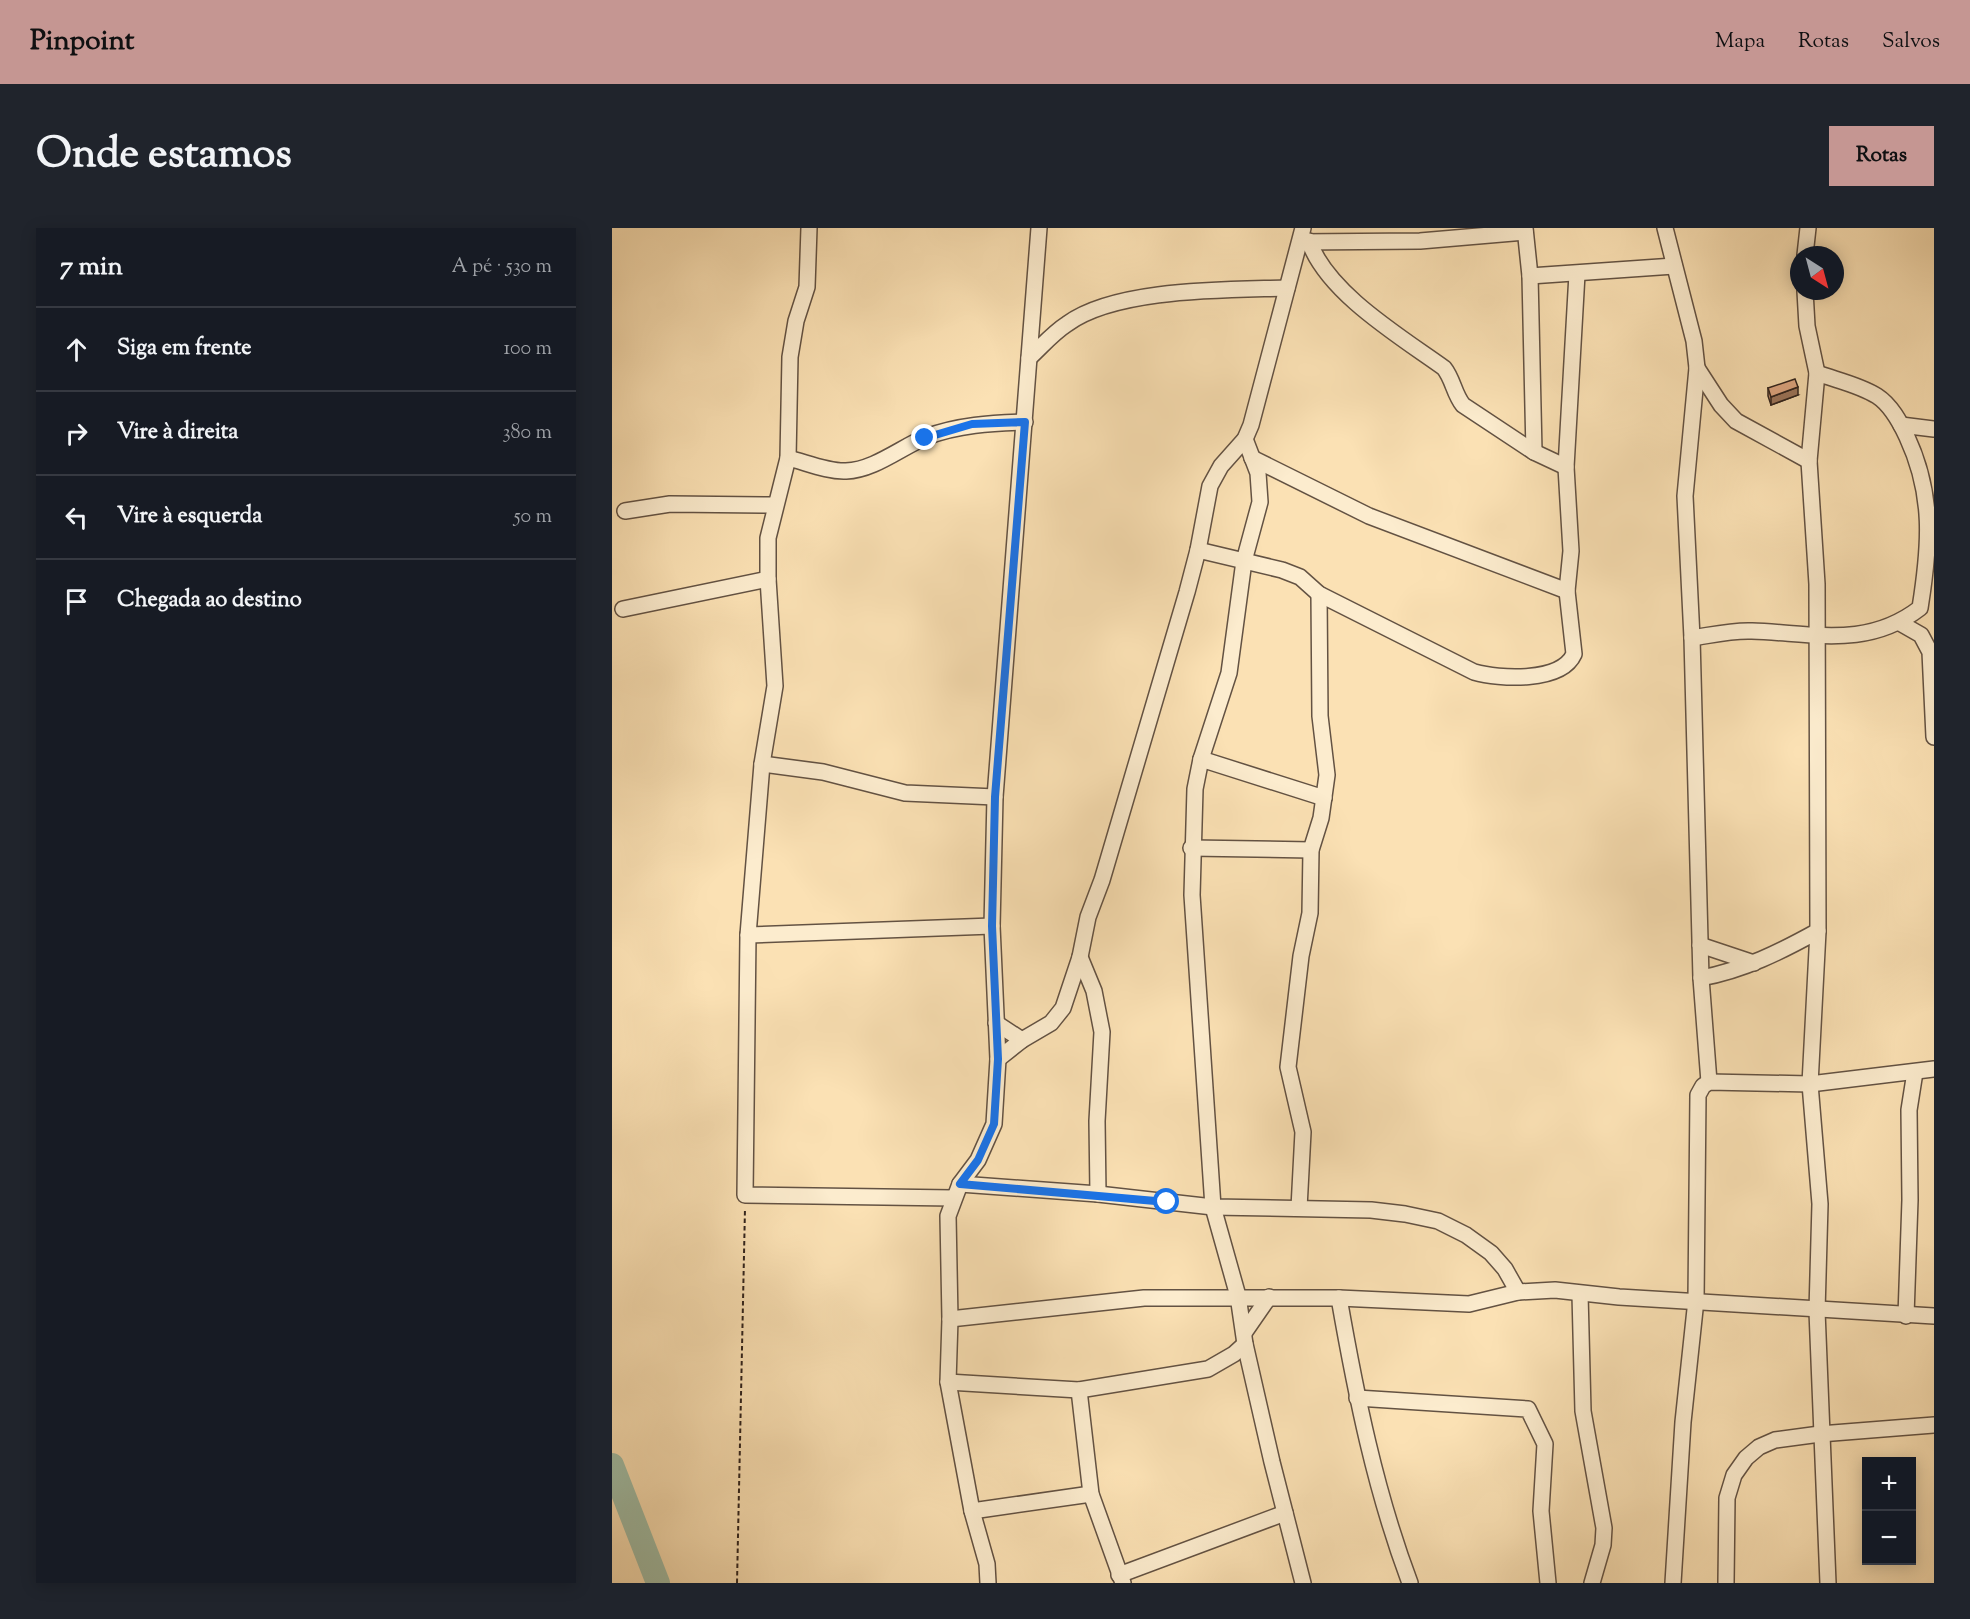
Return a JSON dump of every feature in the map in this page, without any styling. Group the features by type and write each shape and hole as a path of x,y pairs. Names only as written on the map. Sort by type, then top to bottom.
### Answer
{"street":[{"path":"809,228 807,287 796,321 790,357 788,458 768,538 768,579 775,686 762,764 748,935 745,1195 957,1191 1098,1194 1213,1208 1371,1210 1438,1221 1466,1235 1491,1253 1505,1269 1518,1292"},
{"path":"988,1583 987,1564 972,1510 948,1382 950,1319 948,1216 957,1191 978,1160 994,1124 998,1059 992,926 995,797 1039,228"},
{"path":"1665,228 1694,341 1697,368 1685,496 1692,638 1701,978 1709,1082"},
{"path":"1806,246 1808,228"},
{"path":"1304,237 1420,241 1525,230 1530,276 1534,452"},
{"path":"998,1059 1022,1040 1051,1023 1063,1008 1080,957 1088,917 1111,849 1198,550 1210,486 1221,466 1245,438 1260,396 1287,288 1304,237"},
{"path":"1304,237 1318,262 1376,322 1444,368 1450,375 1457,398 1463,405 1534,452 1566,467"},
{"path":"1530,276 1674,266"},
{"path":"1198,550 1300,577 1319,594 1426,650 1474,672 1491,677 1539,675 1559,670 1570,664 1574,654 1568,591 1571,551 1566,467 1577,274"},
{"path":"1029,358 1067,323 1100,309 1145,297 1182,291 1287,288"},
{"path":"1806,300 1807,326 1817,373 1809,461 1816,537 1818,931 1810,1084 1820,1204 1817,1311 1820,1434 1828,1583"},
{"path":"1697,368 1721,405 1736,421 1809,461"},
{"path":"1817,373 1877,396 1901,425 1930,481 1928,551 1920,608"},
{"path":"788,458 843,472 859,470 925,438 950,429 972,424 1025,422"},
{"path":"1901,425 1934,429"},
{"path":"1245,438 1258,473 1260,502 1244,561 1229,673 1201,759 1195,789 1191,848 1213,1208 1238,1296 1245,1338 1303,1583"},
{"path":"1252,458 1369,516 1568,591"},
{"path":"626,511 670,504 775,505"},
{"path":"623,609 768,579"},
{"path":"1299,1208 1303,1132 1288,1067 1301,956 1310,913 1311,850 1324,798 1327,775 1320,716 1319,594"},
{"path":"1692,638 1750,631 1817,636 1853,635 1877,631 1900,623 1934,600"},
{"path":"1900,623 1912,628 1927,643 1932,679 1934,737"},
{"path":"1201,759 1324,798"},
{"path":"762,764 823,772 905,793 995,797"},
{"path":"1191,848 1311,850"},
{"path":"748,935 992,926"},
{"path":"1701,978 1726,973 1776,955 1818,931"},
{"path":"1700,945 1754,963"},
{"path":"1080,957 1094,991 1102,1032 1097,1121 1098,1194"},
{"path":"996,1023 1022,1040"},
{"path":"1673,1583 1683,1422 1696,1300 1698,1095 1703,1086 1709,1082 1810,1084 1934,1069"},
{"path":"1906,1316 1911,1200 1909,1110 1915,1072"},
{"path":"950,1319 1144,1298 1238,1296 1469,1304 1518,1292 1555,1290 1580,1294 1696,1300 1817,1311 1934,1316"},
{"path":"1580,1294 1582,1411 1604,1528 1603,1545 1592,1583"},
{"path":"948,1382 1079,1390 1208,1369 1234,1354 1269,1297"},
{"path":"1339,1298 1357,1398 1376,1481 1410,1583"},
{"path":"1079,1390 1091,1494 1121,1579 1285,1514"},
{"path":"1357,1398 1528,1409 1545,1444 1545,1481 1541,1511 1548,1583"},
{"path":"1726,1583 1727,1498 1734,1475 1746,1458 1759,1447 1775,1440 1820,1434 1934,1425"},
{"path":"972,1510 1091,1494"}],"path":[{"path":"737,1583 745,1195"}],"building":[{"path":"1795,379 1798,387 1771,397 1768,388"}],"waterway":[{"path":"612,1465 658,1583"}],"route":[{"path":"925,438 972,424 1025,422 995,797 992,926 998,1059 994,1124 978,1160 960,1184 1098,1194 1167,1202"}]}
